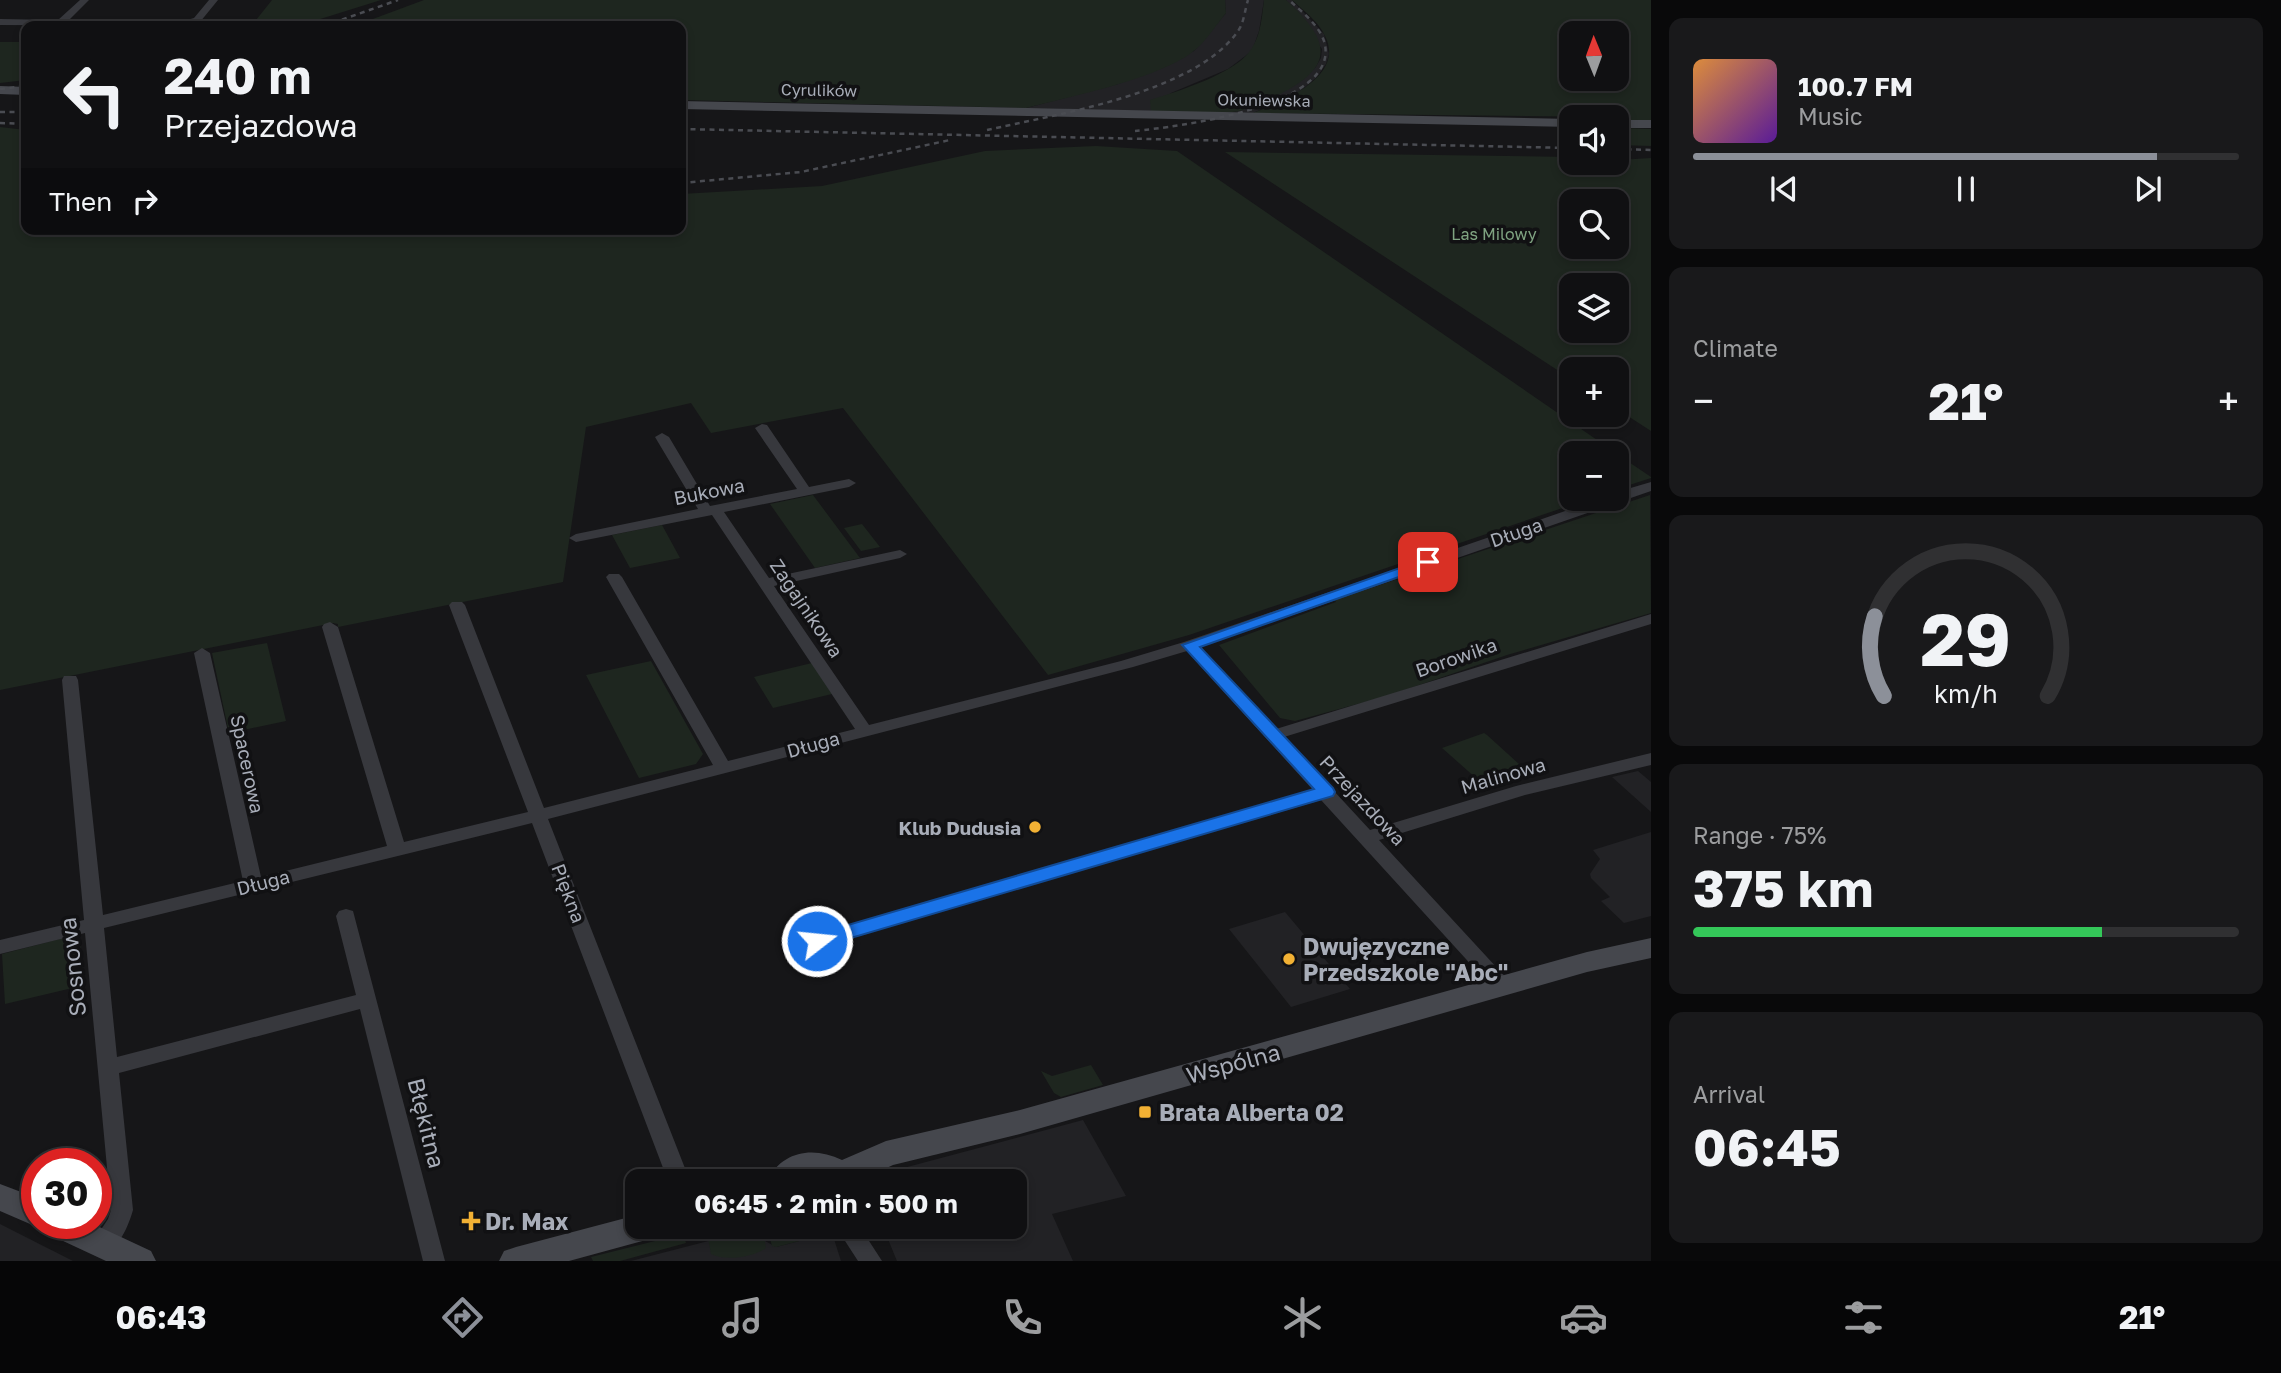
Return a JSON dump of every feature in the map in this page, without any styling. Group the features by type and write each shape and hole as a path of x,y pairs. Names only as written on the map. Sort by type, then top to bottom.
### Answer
{"main road":[{"path":"0,90 21,91"},
{"name":"Cyrulików","path":"686,104 956,111"},
{"name":"Okuniewska","path":"956,111 1559,123"},
{"path":"1629,124 1651,124"},
{"name":"Wspólna","path":"858,1169 886,1153 1020,1122 1587,962 1651,948"},
{"path":"797,1169 810,1164 829,1169"},
{"path":"0,1197 21,1206"},
{"path":"516,1261 625,1232"},
{"path":"92,1239 139,1261"}],"street":[{"path":"62,21 85,0"},
{"path":"193,21 214,0"},
{"path":"0,22 21,22"},
{"path":"762,428 805,491"},
{"name":"Zagajnikowa","path":"662,437 711,510 766,583 864,730"},
{"name":"Bukowa","path":"576,538 849,483"},
{"name":"Długa","path":"1629,493 1651,486"},
{"name":"Długa","path":"0,947 539,815 1190,645 1577,511"},
{"path":"766,583 900,554"},
{"path":"614,577 723,767"},
{"name":"Piękna","path":"457,605 674,1169"},
{"name":"Borowika","path":"1274,735 1651,619"},
{"path":"330,627 397,849"},
{"name":"Przejazdowa","path":"1190,645 1369,837 1503,987"},
{"name":"Spacerowa","path":"202,653 253,884"},
{"name":"Sosnowa","path":"70,680 122,1210 118,1223 103,1244"},
{"name":"Malinowa","path":"1369,837 1522,790 1651,759"},
{"path":"792,948 1326,792"},
{"name":"Błękitna","path":"346,916 435,1261"},
{"path":"107,1069 368,999"},
{"path":"855,1239 871,1261"}],"shaded area":[{"path":"1225,0 1264,0 1259,31 1252,51 1228,69 1171,93 1151,111 1026,108 1118,84 1194,51 1226,13"},
{"path":"1286,0 1292,0 1324,34 1329,54 1326,64 1317,77 1298,93 1253,113 1235,112 1263,102 1315,68 1321,58 1322,49"},
{"path":"1638,771 1651,782 1651,812 1612,777"},
{"path":"1651,832 1651,916 1624,923 1601,901 1610,897 1591,878 1590,874 1600,859 1593,850"},
{"name":"Dwujęzyczne Przedszkole \"Abc\"","path":"1285,912 1350,989 1291,1007 1229,929"},
{"path":"1083,1120 1126,1196 1052,1214 1073,1261 897,1261 888,1239 1027,1239 1027,1169 900,1169"},
{"path":"0,1224 21,1235 21,1239 30,1239 73,1261 0,1261"},
{"path":"716,1239 762,1239 776,1247 807,1239 834,1239 841,1261 631,1261"}],"green space":[{"path":"272,0 381,0 314,21 255,21"},
{"path":"424,0 1225,0 1226,13 1195,50 1180,60 1138,78 1026,108 686,100 686,21 367,21"},
{"path":"1264,0 1286,0 1312,28 1321,52 1318,63 1310,74 1278,95 1244,110 1212,113 1151,111 1150,100 1205,80 1234,66 1245,57 1252,48 1261,25"},
{"path":"1292,0 1651,0 1651,121 1629,120 1629,105 1559,105 1559,116 1253,113 1294,95 1319,75 1327,64 1329,51 1325,36 1315,21"},
{"path":"0,42 21,42 21,81 0,83"},
{"path":"0,127 21,129 21,235 686,235 686,194 822,186 985,151 1096,146 1177,151 1559,414 1559,427 1578,427 1599,441 1559,441 1559,509 1189,635 1048,675 843,408 711,433 691,403 586,427 563,582 338,627 338,624 0,690"},
{"path":"1629,128 1651,129 1651,146 1629,145"},
{"name":"Las Milowy","path":"1225,152 1559,157 1559,175 1629,175 1629,159 1651,158 1651,431 1629,417 1629,357 1559,357 1559,371"},
{"path":"1629,462 1651,477 1629,485"},
{"path":"813,495 860,558 815,568 770,504"},
{"path":"1650,495 1651,613 1507,655 1387,696 1295,721 1280,718 1219,645 1336,602 1335,600 1602,511 1629,511 1629,502"},
{"path":"862,524 880,547 861,551 844,528"},
{"path":"662,525 680,558 630,568 612,535"},
{"path":"267,643 286,721 229,733 212,653"},
{"path":"651,661 703,754 696,764 639,778 586,675"},
{"path":"812,663 832,694 773,708 754,677"},
{"path":"1484,733 1530,774 1485,786 1442,748"},
{"path":"79,934 85,985 5,1004 2,954"},
{"path":"1091,1065 1103,1085 1061,1097 1054,1093 1041,1071 1052,1076"},
{"path":"663,1239 685,1239 686,1243 620,1261 593,1261 591,1257"},
{"path":"708,1239 764,1239 766,1248 746,1256 731,1258 711,1254"},
{"path":"770,1239 807,1239 776,1247 772,1246"}],"railway":[{"path":"338,21 398,0"},
{"path":"987,130 1123,98 1191,70 1218,52 1238,31 1248,0"},
{"path":"1135,131 1184,125 1252,109 1283,97 1308,82 1323,64 1324,41 1314,24 1289,0"},
{"path":"0,89 21,87"},
{"path":"0,112 21,112"},
{"path":"0,123 21,124"},
{"path":"686,129 1559,148"},
{"path":"686,183 801,172 950,140"},
{"path":"1629,149 1651,150"}],"place":[{"name":"Klub Dudusia","path":"1035,827"},
{"name":"Dwujęzyczne Przedszkole \"Abc\"","path":"1289,959"},
{"name":"Brata Alberta 02","path":"1145,1112"},
{"name":"Dr. Max","path":"471,1221"}],"route":[{"path":"817,941 1326,792 1190,645 1428,562"}]}
